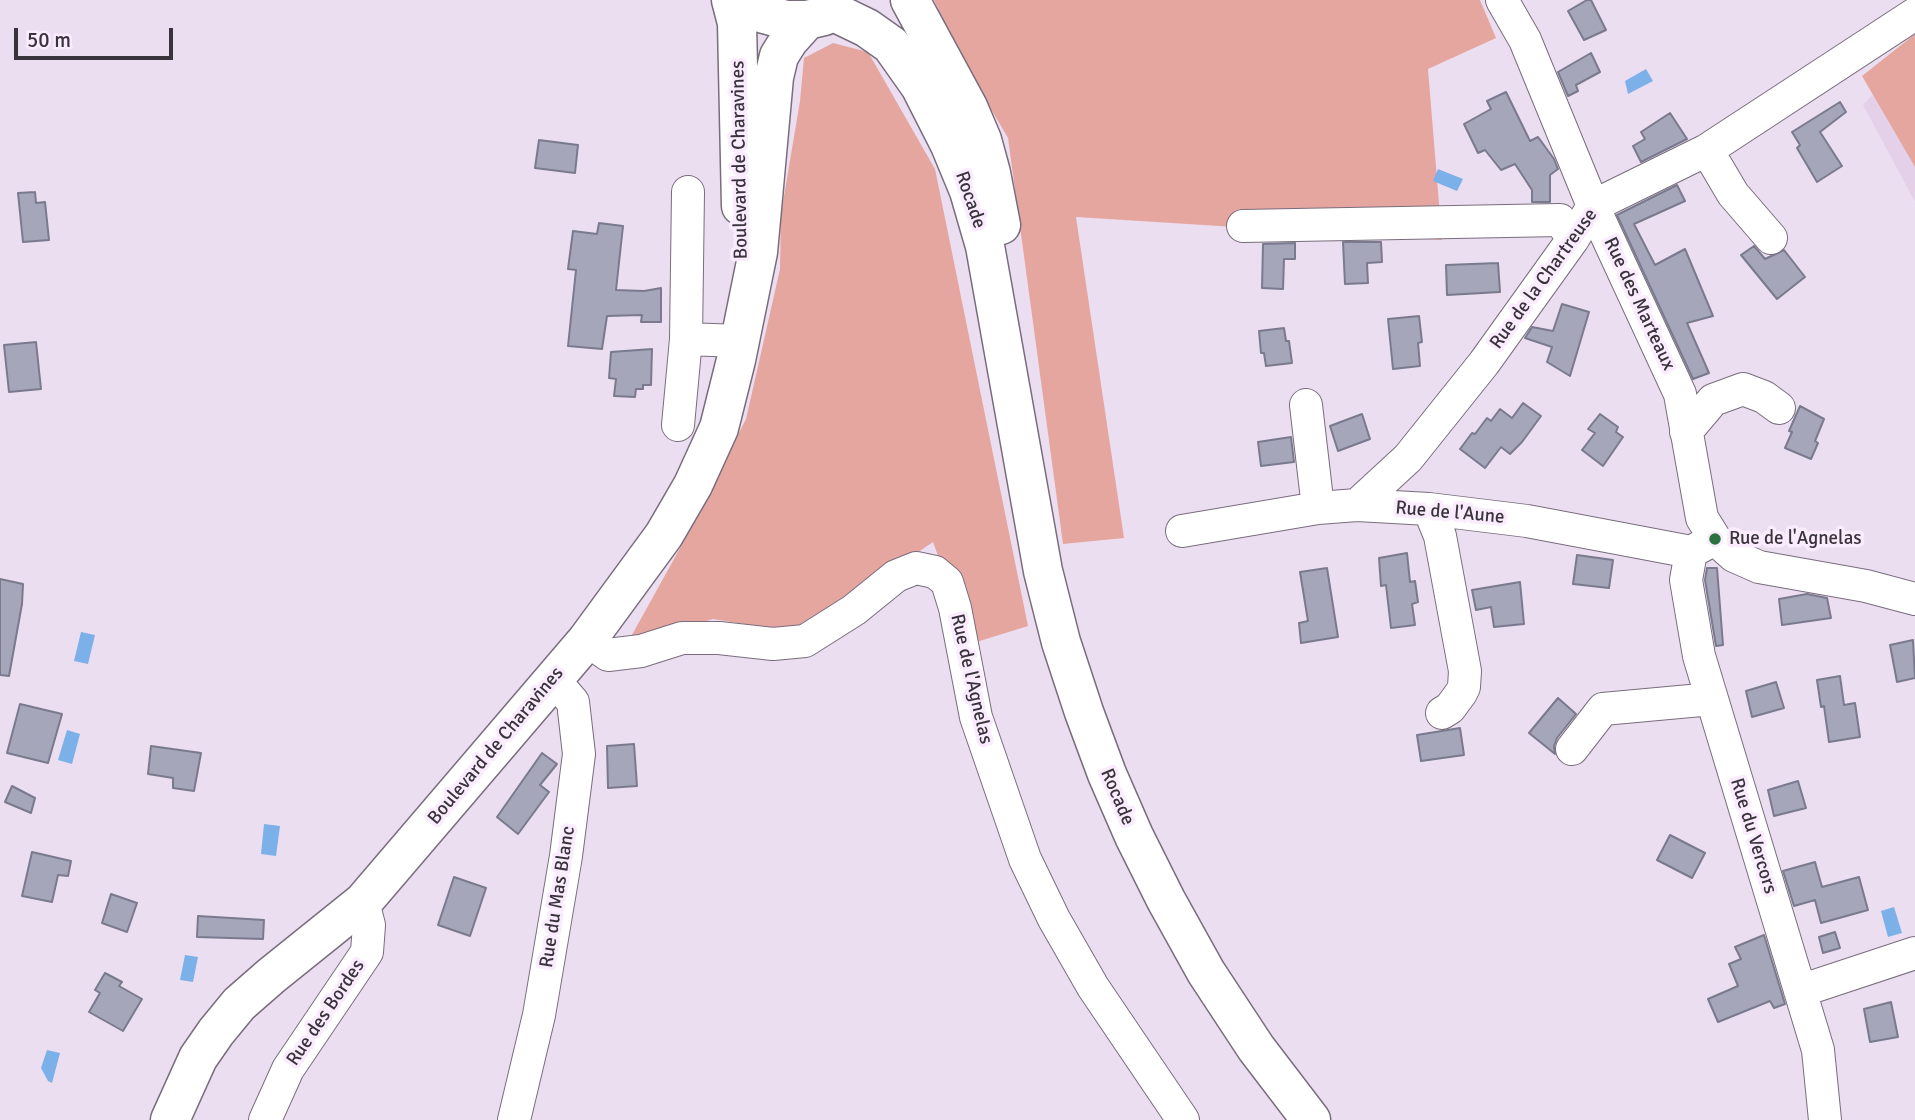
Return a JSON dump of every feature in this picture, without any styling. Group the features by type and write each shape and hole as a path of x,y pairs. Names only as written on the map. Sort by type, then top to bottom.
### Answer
{"main road":[{"name":"Boulevard de Charavines","path":"731,0 737,23 740,85 741,331"},
{"path":"740,0 764,15 786,20 833,11"},
{"name":"Rocade","path":"910,0 968,107 982,140 991,173 1009,288 1019,433"},
{"name":"Boulevard de Charavines","path":"170,1120 198,1058 215,1032 239,1004 363,902 587,640 664,536 693,485 719,428 758,252 774,77 779,56 789,40 833,11"},
{"name":"Rocade","path":"833,11 867,28 891,45 920,86 950,145 969,191 985,246 1043,570 1061,642 1084,712 1112,787 1166,900 1206,972 1256,1048 1311,1120"}],"street":[{"name":"Rue des Marteaux","path":"1502,0 1525,40 1593,205 1680,394 1702,518 1703,545"},
{"name":"Rue de la Chartreuse","path":"1357,506 1408,458 1483,363 1573,239 1593,205 1707,150 1915,14"},
{"path":"1707,150 1733,194 1771,238"},
{"path":"678,425 686,339 688,192"},
{"path":"1243,226 1560,220 1573,239"},
{"path":"686,339 741,331"},
{"path":"1686,432 1713,400 1743,389 1764,397 1779,408"},
{"path":"1306,405 1318,508"},
{"name":"Rue de l'Aune","path":"1182,531 1318,508 1357,506 1429,509 1703,545"},
{"path":"1429,509 1440,536 1465,671 1461,693 1450,708 1442,713"},
{"path":"1703,545 1759,567 1866,586 1915,598"},
{"name":"Rue du Vercors","path":"1703,545 1686,580 1699,656 1818,1050 1825,1120"},
{"name":"Rue de l'Agnelas","path":"587,640 608,655 640,651 682,638 719,638 773,644 805,641 854,610 896,576 916,568 935,572 947,582 955,608 976,717 1025,859 1054,919 1093,986 1183,1120"},
{"name":"Rue du Mas Blanc","path":"514,1120 539,1015 566,856 579,754 573,702 553,679"},
{"path":"1572,748 1603,709 1712,699"},
{"name":"Rue des Bordes","path":"265,1120 288,1069 367,952 369,925 363,902"},
{"path":"1802,999 1915,953"},
{"path":"1802,999 1915,968"}],"shaded area":[{"path":"934,0 1480,0 1496,38 1428,69 1442,240 1076,217 1124,538 1063,544 1008,138 958,53"},
{"path":"1915,34 1915,167 1862,76"},
{"path":"833,43 868,52 935,169 1028,626 970,644 933,542 843,603 788,631 713,619 628,642 684,541 746,419 780,269 781,214 800,101 804,58"},
{"path":"1915,47 1915,202 1863,105"}],"water":[{"path":"1646,69 1653,81 1628,94 1625,81"},
{"path":"1438,169 1463,179 1457,191 1433,181"},
{"path":"81,632 95,635 88,664 74,661"},
{"path":"67,730 80,734 72,764 58,760"},
{"path":"264,824 280,826 276,856 261,854"},
{"path":"1894,907 1902,933 1888,937 1881,911"},
{"path":"185,955 198,957 193,982 180,980"},
{"path":"47,1050 60,1053 52,1083 41,1068"}],"building":[{"path":"1591,0 1606,30 1584,40 1568,11"},
{"path":"1591,53 1600,72 1576,85 1578,91 1568,96 1558,72"},
{"path":"1506,92 1530,141 1538,137 1558,169 1550,175 1550,202 1532,202 1532,190 1515,164 1501,170 1485,150 1478,153 1464,124 1491,109 1487,101"},
{"path":"1840,102 1846,112 1820,132 1842,166 1817,182 1797,148 1800,145 1792,132"},
{"path":"1670,113 1687,139 1641,162 1633,146 1645,139 1641,132"},
{"path":"539,140 578,145 575,173 535,168"},
{"path":"1677,185 1685,201 1634,224 1655,265 1685,249 1713,316 1687,323 1709,373 1693,379 1617,215"},
{"path":"35,192 36,203 45,202 49,240 23,242 18,193"},
{"path":"599,223 623,226 616,290 644,291 661,288 661,322 641,322 642,315 607,316 602,349 568,346 576,270 568,269 573,231 597,234"},
{"path":"1343,242 1381,242 1382,262 1367,263 1368,283 1345,284"},
{"path":"1295,243 1295,259 1284,259 1283,289 1262,288 1263,244"},
{"path":"1754,246 1765,259 1784,250 1805,277 1777,299 1741,255"},
{"path":"1498,263 1500,292 1447,295 1446,265"},
{"path":"1562,304 1589,312 1570,376 1547,362 1552,347 1525,338 1532,327 1553,331"},
{"path":"1419,316 1422,342 1418,343 1420,366 1393,369 1388,319"},
{"path":"1284,328 1292,363 1266,366 1264,353 1261,353 1259,331"},
{"path":"36,342 41,389 9,392 4,345"},
{"path":"652,349 651,385 636,389 635,397 614,396 616,379 609,378 611,352"},
{"path":"1523,403 1541,416 1510,454 1501,447 1485,468 1460,449 1487,418 1491,421 1500,409 1512,418"},
{"path":"1800,406 1824,419 1811,459 1785,448"},
{"path":"1362,414 1370,439 1338,451 1330,426"},
{"path":"1600,414 1618,427 1616,432 1623,437 1603,466 1582,450 1595,433 1588,429"},
{"path":"1291,437 1294,462 1261,466 1258,442"},
{"path":"1407,553 1410,582 1415,581 1418,602 1412,604 1415,625 1391,628 1386,585 1381,586 1379,558"},
{"path":"1577,555 1613,560 1609,588 1573,584"},
{"path":"1327,568 1338,637 1301,643 1299,623 1308,621 1300,572"},
{"path":"1707,568 1717,568 1723,645 1716,646 1705,580"},
{"path":"0,579 23,584 9,676 0,675"},
{"path":"1520,582 1524,624 1494,627 1491,607 1476,610 1472,590"},
{"path":"1807,594 1827,598 1831,618 1782,625 1779,599"},
{"path":"1913,640 1915,678 1897,682 1890,645"},
{"path":"1840,676 1844,705 1855,703 1860,737 1829,742 1817,680"},
{"path":"1776,682 1784,708 1752,717 1746,691"},
{"path":"1558,698 1576,714 1557,738 1555,754 1529,733"},
{"path":"20,704 62,714 48,763 7,753"},
{"path":"1460,728 1464,755 1421,761 1417,735"},
{"path":"634,744 637,786 608,788 607,746"},
{"path":"151,746 201,753 194,791 173,788 173,778 148,774"},
{"path":"542,753 557,764 540,785 549,792 518,834 497,817"},
{"path":"1798,781 1806,808 1774,816 1768,790"},
{"path":"12,786 35,798 31,813 5,802"},
{"path":"1670,835 1705,853 1692,878 1657,860"},
{"path":"32,852 71,861 68,876 58,875 52,902 22,896"},
{"path":"1815,862 1822,887 1859,877 1868,910 1821,923 1815,900 1794,906 1783,871"},
{"path":"454,877 486,888 470,936 438,925"},
{"path":"111,894 137,903 127,932 102,923"},
{"path":"198,916 264,920 263,939 197,937"},
{"path":"1835,932 1840,948 1823,953 1819,937"},
{"path":"1764,935 1785,1004 1774,1008 1770,1001 1718,1022 1708,999 1738,986 1729,964 1741,959 1735,947"},
{"path":"105,973 122,982 119,986 142,999 123,1031 89,1012 100,993 95,990"},
{"path":"1891,1002 1898,1037 1870,1042 1864,1009"}],"place":[{"name":"Rue de l'Agnelas","path":"1715,539"}]}
